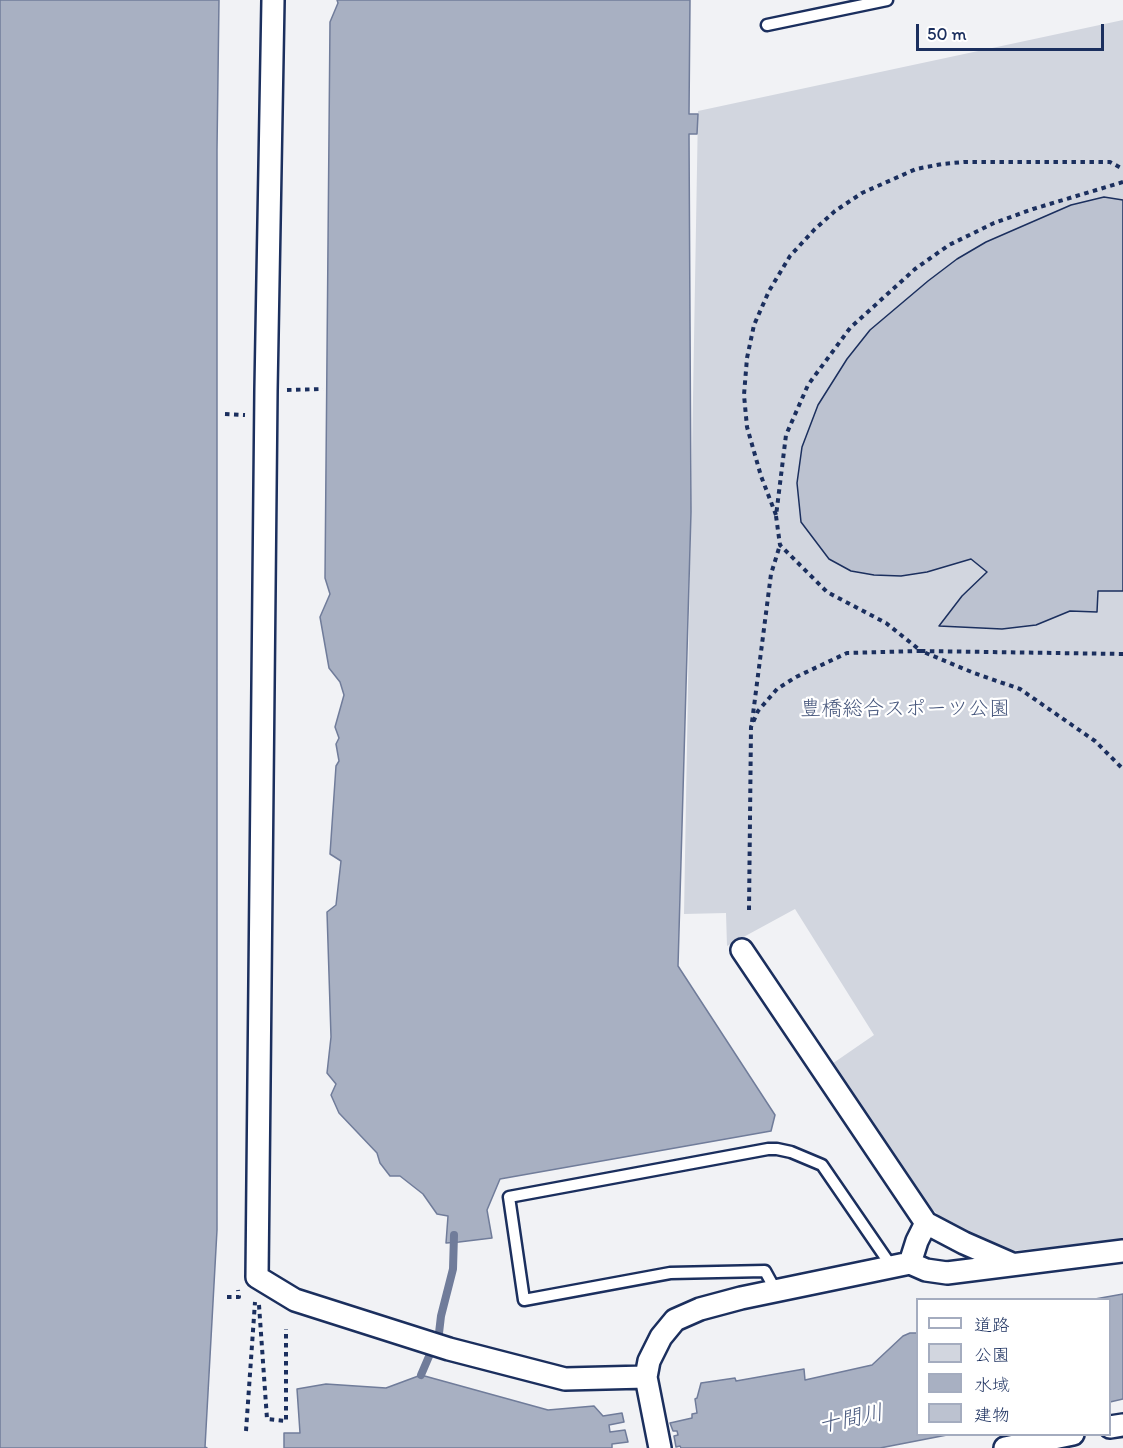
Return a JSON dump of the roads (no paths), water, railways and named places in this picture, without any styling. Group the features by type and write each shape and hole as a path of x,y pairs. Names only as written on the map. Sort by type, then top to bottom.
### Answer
{"street":[{"path":"273,0 267,286 257,1278 295,1300 461,1352 565,1379 646,1377"},
{"path":"742,950 926,1223 1012,1264"},
{"path":"893,1267 917,1240 926,1223"},
{"path":"660,1448 646,1377 649,1361 661,1337 675,1320 700,1309 893,1267 946,1273 1123,1251"},
{"path":"1005,1448 1063,1436"}],"lane":[{"path":"767,25 853,3 886,0"},
{"path":"786,1289 765,1271 670,1273 524,1300 509,1197 777,1149 791,1152 822,1166 893,1267"}],"water":[{"path":"0,0 219,0 217,1230 205,1447 207,1448 0,1448"},
{"path":"337,0 690,0 689,114 698,114 697,134 689,134 691,512 678,966 775,1115 771,1131 500,1179 487,1210 492,1238 459,1242 446,1243 448,1216 437,1214 423,1194 400,1176 390,1176 380,1163 377,1153 339,1113 331,1095 336,1084 327,1073 331,1037 327,912 336,905 341,861 330,854 336,766 339,761 336,744 339,738 335,727 344,695 340,682 329,668 320,617 330,594 325,578 330,22 338,3"},
{"path":"1123,1294 1123,1399 1111,1402 1111,1298 1101,1298"},
{"name":"十間川","path":"916,1333 916,1436 942,1436 880,1448 676,1447 674,1436 678,1435 677,1431 673,1431 670,1423 692,1418 692,1414 697,1413 695,1399 701,1383 735,1378 736,1381 804,1369 805,1380 872,1365 903,1336"},
{"path":"421,1375 548,1410 594,1406 603,1416 622,1413 624,1422 609,1425 610,1432 625,1430 628,1442 612,1444 612,1448 284,1448 284,1433 300,1433 297,1389 326,1384 386,1388"}],"waterway":[{"path":"421,1375 439,1333 453,1269 454,1235"}],"park label":[{"name":"豊橋総合スポーツ公園","path":"905,710"}]}
